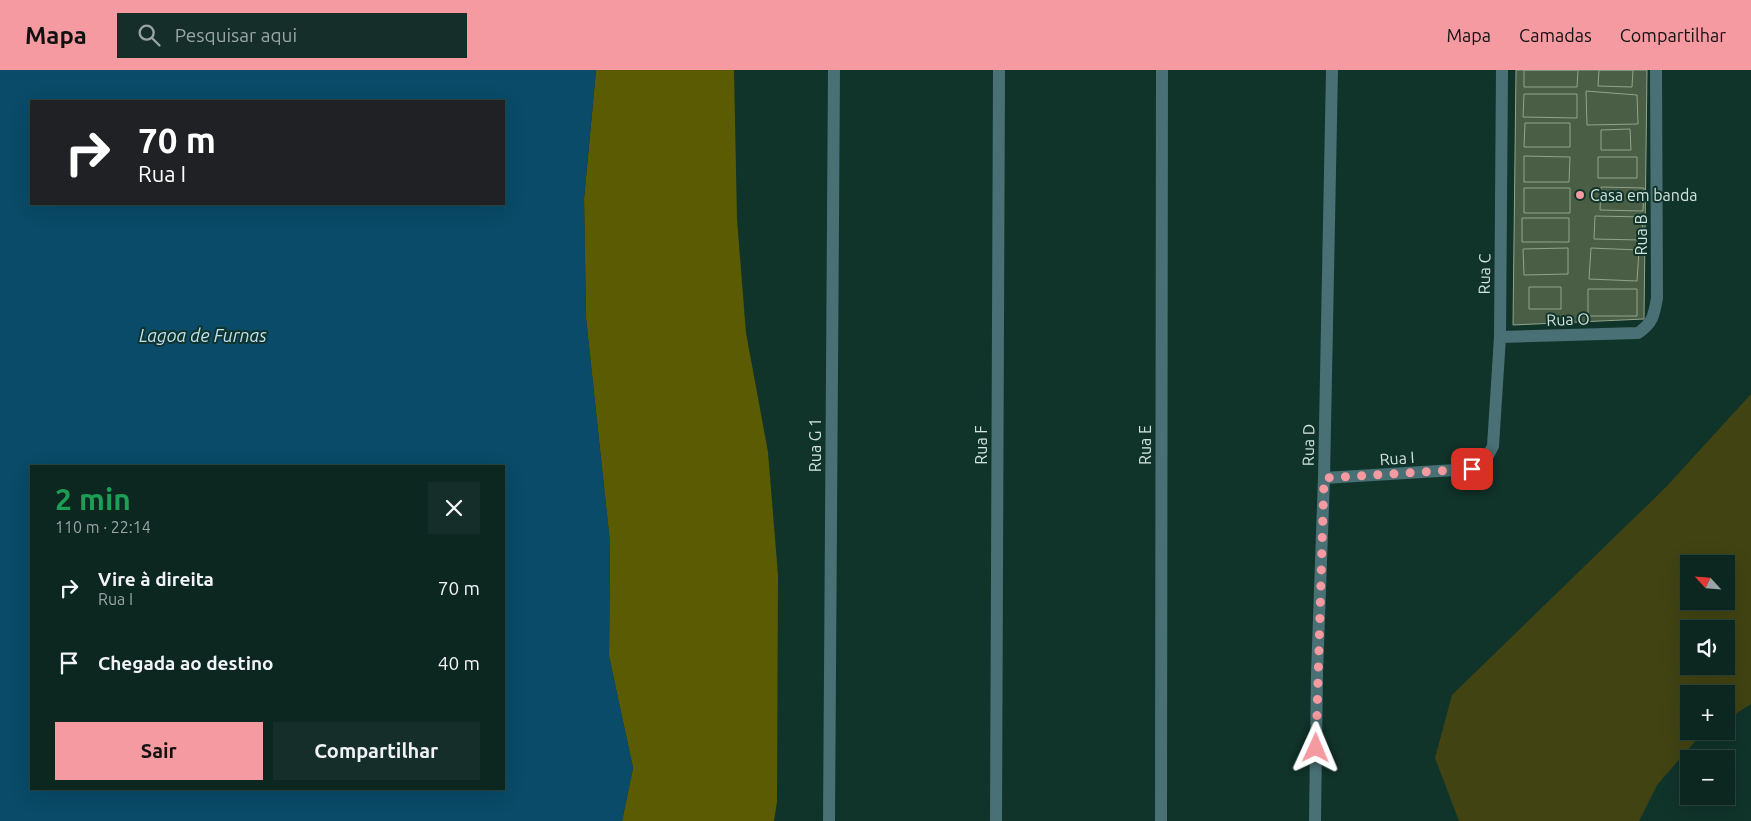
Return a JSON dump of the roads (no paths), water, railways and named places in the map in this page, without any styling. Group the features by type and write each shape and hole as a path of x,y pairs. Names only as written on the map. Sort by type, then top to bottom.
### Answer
{"street":[{"name":"Rua G 1","path":"829,821 834,70"},
{"name":"Rua F","path":"996,821 999,70"},
{"name":"Rua E","path":"1161,821 1162,70"},
{"name":"Rua D","path":"1315,821 1332,70"},
{"name":"Rua C","path":"1472,469 1485,461 1493,446 1500,337 1502,70"},
{"name":"Rua B","path":"1638,333 1648,327 1654,314 1657,298 1656,70"},
{"name":"Rua O","path":"1500,337 1638,333"},
{"name":"Rua I","path":"1324,478 1472,469"}],"water":[{"name":"Lagoa de Furnas","path":"0,70 596,70 584,199 586,318 610,543 609,656 633,768 622,821 0,821"}],"place":[{"name":"Casa em banda","path":"1580,195"}]}
